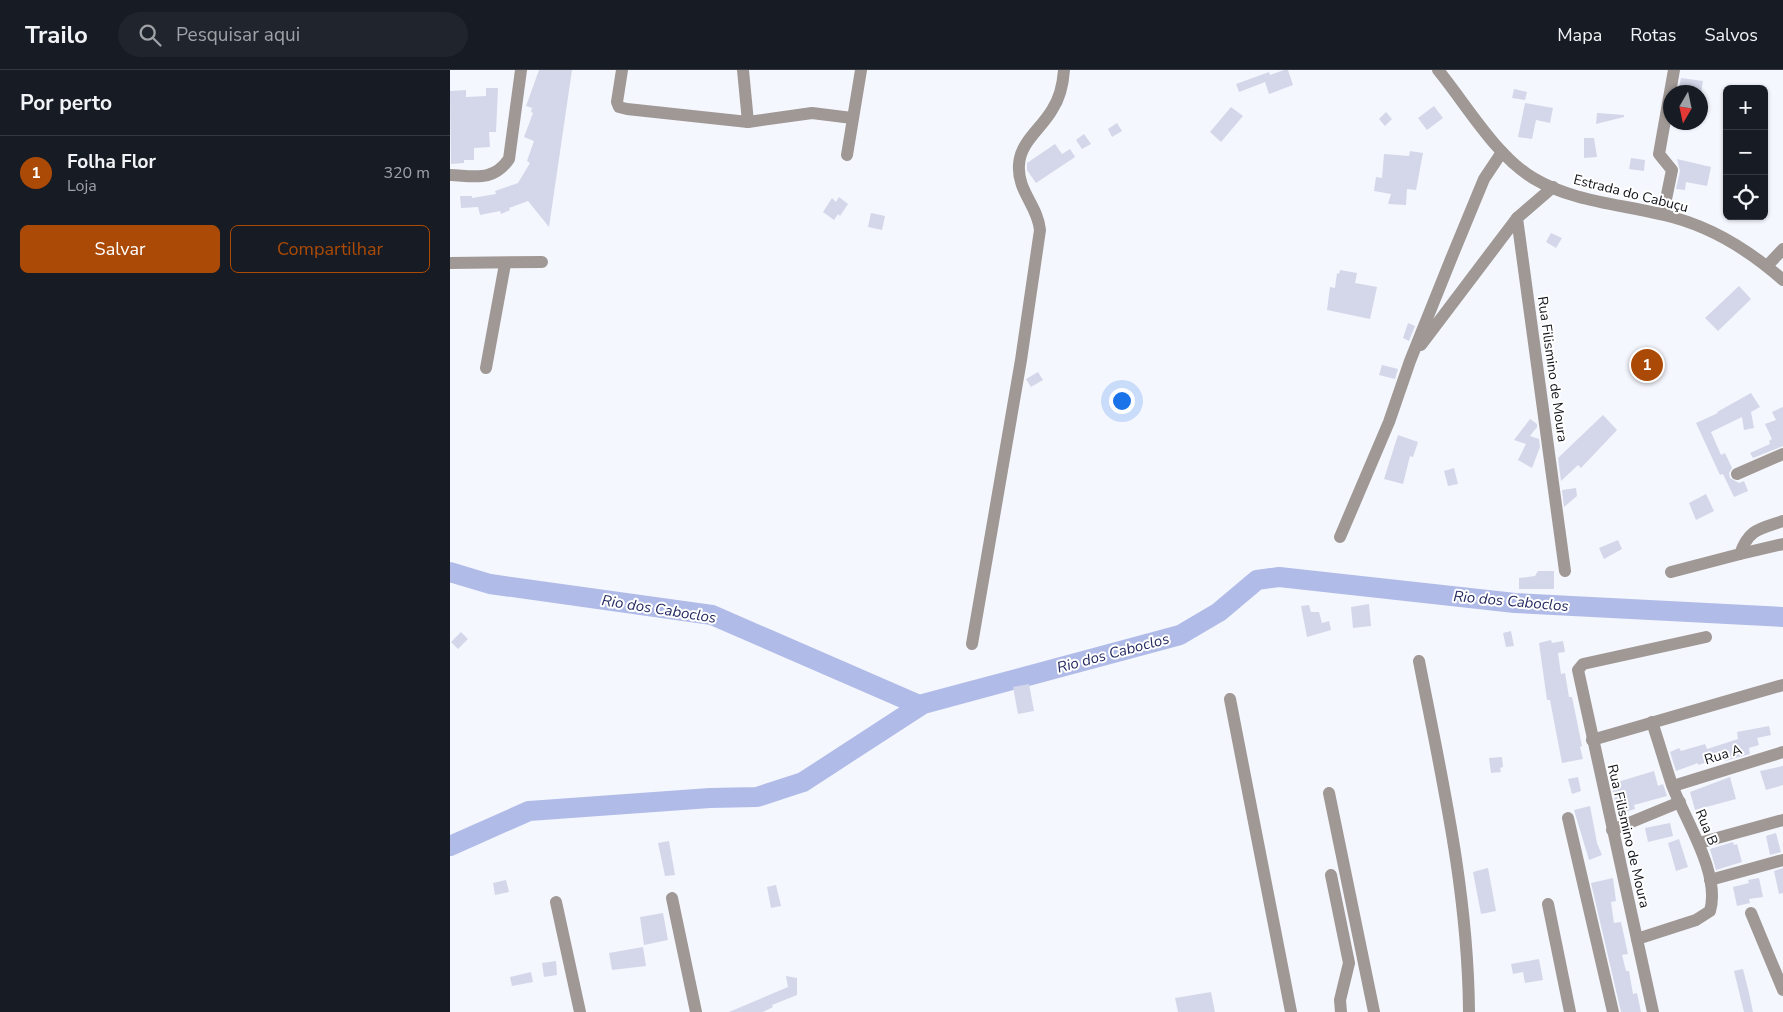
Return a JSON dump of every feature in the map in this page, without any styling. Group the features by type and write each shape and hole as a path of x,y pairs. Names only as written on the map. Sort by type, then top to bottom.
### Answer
{"street":[{"path":"450,175 485,176 503,168 509,159 520,70"},
{"path":"622,70 617,102 619,107 682,116 748,122 812,114 852,118"},
{"path":"744,70 748,122"},
{"path":"847,155 852,118 862,70"},
{"path":"972,644 1021,360 1040,230 1039,218 1024,194 1019,165 1026,143 1052,112 1058,100 1064,70"},
{"name":"Estrada do Cabuçu","path":"1438,70 1502,152 1533,178 1576,196 1663,214 1696,225 1722,238 1767,266 1783,280"},
{"path":"1663,214 1672,170 1660,154 1674,70"},
{"path":"1340,537 1388,422 1410,361 1484,179 1502,152"},
{"path":"1410,361 1517,218 1553,187"},
{"name":"Rua Filismino de Moura","path":"1517,218 1565,571"},
{"path":"1767,266 1783,249"},
{"path":"450,263 505,264 542,262"},
{"path":"486,368 505,264"},
{"path":"1737,474 1783,454"},
{"path":"1740,554 1744,540 1754,531 1783,521"},
{"path":"1671,572 1783,544"},
{"name":"Rua Filismino de Moura","path":"1653,1012 1592,740 1578,667 1583,664 1706,636"},
{"path":"1419,661 1459,870 1468,946 1469,1012"},
{"path":"1592,740 1783,685"},
{"path":"1230,699 1291,1012"},
{"name":"Rua B","path":"1637,939 1696,920 1710,911 1713,901 1710,880 1699,843 1673,786 1652,722"},
{"name":"Rua A","path":"1673,786 1783,752"},
{"path":"1329,793 1374,1012"},
{"path":"1612,830 1680,802"},
{"path":"1568,818 1613,1012"},
{"path":"1699,843 1783,820"},
{"path":"1710,880 1783,860"},
{"path":"1331,875 1349,964 1340,1000 1341,1012"},
{"path":"672,898 696,1012"},
{"path":"556,902 580,1012"},
{"path":"1548,904 1570,1012"},
{"path":"1751,913 1783,990"}],"building":[{"path":"539,70 572,70 549,227 528,201 509,208 510,210 501,214 500,211 480,215 478,207 461,208 460,196 472,196 472,198 496,194 495,191 518,183 530,163 527,161 534,141 524,137 533,113 531,112 532,108 526,106"},
{"path":"1288,70 1293,85 1269,94 1265,82 1239,92 1236,84 1269,72 1270,75"},
{"path":"1681,78 1703,81 1702,85 1680,85"},
{"path":"486,88 498,88 496,132 489,132 490,147 474,148 474,160 464,160 464,163 451,164 450,91 466,90 466,97 486,96"},
{"path":"1514,89 1527,92 1525,100 1512,98"},
{"path":"1525,103 1553,108 1550,123 1536,120 1532,139 1518,137"},
{"path":"1434,106 1443,118 1427,130 1418,118"},
{"path":"1231,107 1243,116 1221,142 1210,132"},
{"path":"1386,112 1392,119 1385,126 1379,119"},
{"path":"1597,113 1624,115 1624,117 1596,124"},
{"path":"1117,123 1122,131 1112,137 1108,129"},
{"path":"1084,134 1091,144 1082,149 1076,140"},
{"path":"1584,138 1594,138 1597,157 1584,158"},
{"path":"1055,144 1062,154 1070,149 1075,157 1036,183 1027,170 1027,163"},
{"path":"1410,151 1423,153 1416,190 1407,189 1406,205 1388,204 1391,194 1374,191 1376,177 1382,178 1384,154 1409,156"},
{"path":"1631,158 1645,160 1644,171 1629,169"},
{"path":"1677,159 1711,167 1707,186 1686,182 1685,190 1676,189 1680,171"},
{"path":"839,197 848,204 840,216 838,214 834,220 823,212 832,198 836,202"},
{"path":"871,213 885,216 882,230 868,227"},
{"path":"1551,233 1562,238 1556,248 1546,242"},
{"path":"1340,270 1357,273 1355,283 1377,287 1370,319 1327,310 1330,287 1335,288 1337,273 1339,274"},
{"path":"1739,286 1751,299 1718,331 1705,318"},
{"path":"1408,323 1415,326 1409,341 1403,338"},
{"path":"1382,365 1398,369 1395,379 1379,375"},
{"path":"1038,372 1043,380 1031,387 1026,379"},
{"path":"1751,393 1760,407 1751,412 1754,428 1744,430 1742,417 1711,432 1721,455 1725,453 1732,468 1729,473 1730,478 1739,483 1744,481 1748,491 1734,497 1723,474 1720,475 1696,423 1718,413"},
{"path":"1783,407 1783,446 1753,458 1750,453 1770,444 1769,441 1772,439 1765,424 1776,420 1772,412"},
{"path":"1603,415 1617,430 1581,468 1578,465 1561,481 1558,458"},
{"path":"1530,419 1537,424 1537,427 1530,436 1539,439 1540,447 1532,468 1518,460 1526,444 1514,440"},
{"path":"1398,435 1418,442 1413,457 1410,456 1403,484 1384,479"},
{"path":"1454,468 1458,484 1448,486 1444,471"},
{"path":"1576,488 1577,496 1564,507 1562,490"},
{"path":"1706,494 1714,511 1696,520 1689,503"},
{"path":"1618,540 1622,549 1604,559 1599,548"},
{"path":"1538,571 1554,571 1554,589 1519,589 1519,578 1535,576"},
{"path":"1369,604 1371,626 1353,628 1351,607"},
{"path":"1309,605 1311,612 1319,612 1322,623 1329,621 1331,630 1307,637 1301,606"},
{"path":"1511,631 1514,646 1506,647 1503,633"},
{"path":"461,632 468,639 458,649 451,642"},
{"path":"1551,640 1552,643 1563,641 1565,652 1558,653 1561,674 1565,673 1569,697 1572,697 1582,746 1580,747 1583,759 1562,763 1550,700 1547,700 1539,643"},
{"path":"1029,684 1034,711 1018,714 1013,687"},
{"path":"1769,726 1771,735 1757,738 1759,745 1749,748 1750,754 1725,761 1724,757 1698,765 1698,763 1676,771 1670,752 1679,748 1681,751 1705,744 1707,749 1738,739 1737,732"},
{"path":"1502,757 1503,767 1500,768 1501,772 1491,773 1489,758"},
{"path":"1783,766 1783,785 1766,790 1760,771"},
{"path":"1654,771 1658,786 1663,784 1667,796 1634,805 1635,809 1618,814 1611,784"},
{"path":"1578,777 1581,791 1572,794 1568,779"},
{"path":"1730,777 1736,799 1695,810 1690,792"},
{"path":"1590,806 1597,843 1602,855 1589,860 1574,810"},
{"path":"1670,823 1673,836 1648,842 1645,828"},
{"path":"1776,833 1781,852 1770,855 1766,836"},
{"path":"1679,839 1688,867 1676,871 1668,843"},
{"path":"669,841 675,875 665,876 658,843"},
{"path":"1733,842 1734,845 1737,844 1742,862 1716,870 1710,849"},
{"path":"1488,868 1496,911 1481,914 1473,872"},
{"path":"1783,868 1783,893 1779,894 1774,871"},
{"path":"1613,878 1616,901 1611,902 1614,923 1621,922 1628,954 1622,955 1626,971 1629,971 1633,994 1637,993 1641,1012 1621,1012 1591,883"},
{"path":"1759,878 1763,897 1749,899 1750,903 1737,906 1733,887 1749,883 1748,880"},
{"path":"506,880 509,892 495,895 493,883"},
{"path":"776,885 781,906 771,908 767,887"},
{"path":"663,913 668,940 644,945 640,917"},
{"path":"643,947 646,966 612,970 609,953"},
{"path":"1539,959 1543,980 1525,983 1523,972 1513,974 1511,964"},
{"path":"556,961 557,975 544,977 542,963"},
{"path":"1743,969 1753,1012 1744,1012 1734,971"},
{"path":"531,972 533,982 512,986 510,977"},
{"path":"786,976 797,978 797,995 772,1005 773,1007 763,1012 729,1012 788,987"},
{"path":"1211,992 1215,1012 1178,1012 1175,998"}],"waterway":[{"name":"Rio dos Caboclos","path":"450,572 490,584 712,615 919,705"},
{"name":"Rio dos Caboclos","path":"450,846 529,811 710,798 757,797 803,782 923,704 1180,635 1219,612 1257,580 1279,577 1515,603 1783,617"}],"place":[{"name":"Folha Flor","path":"1647,365"}]}
